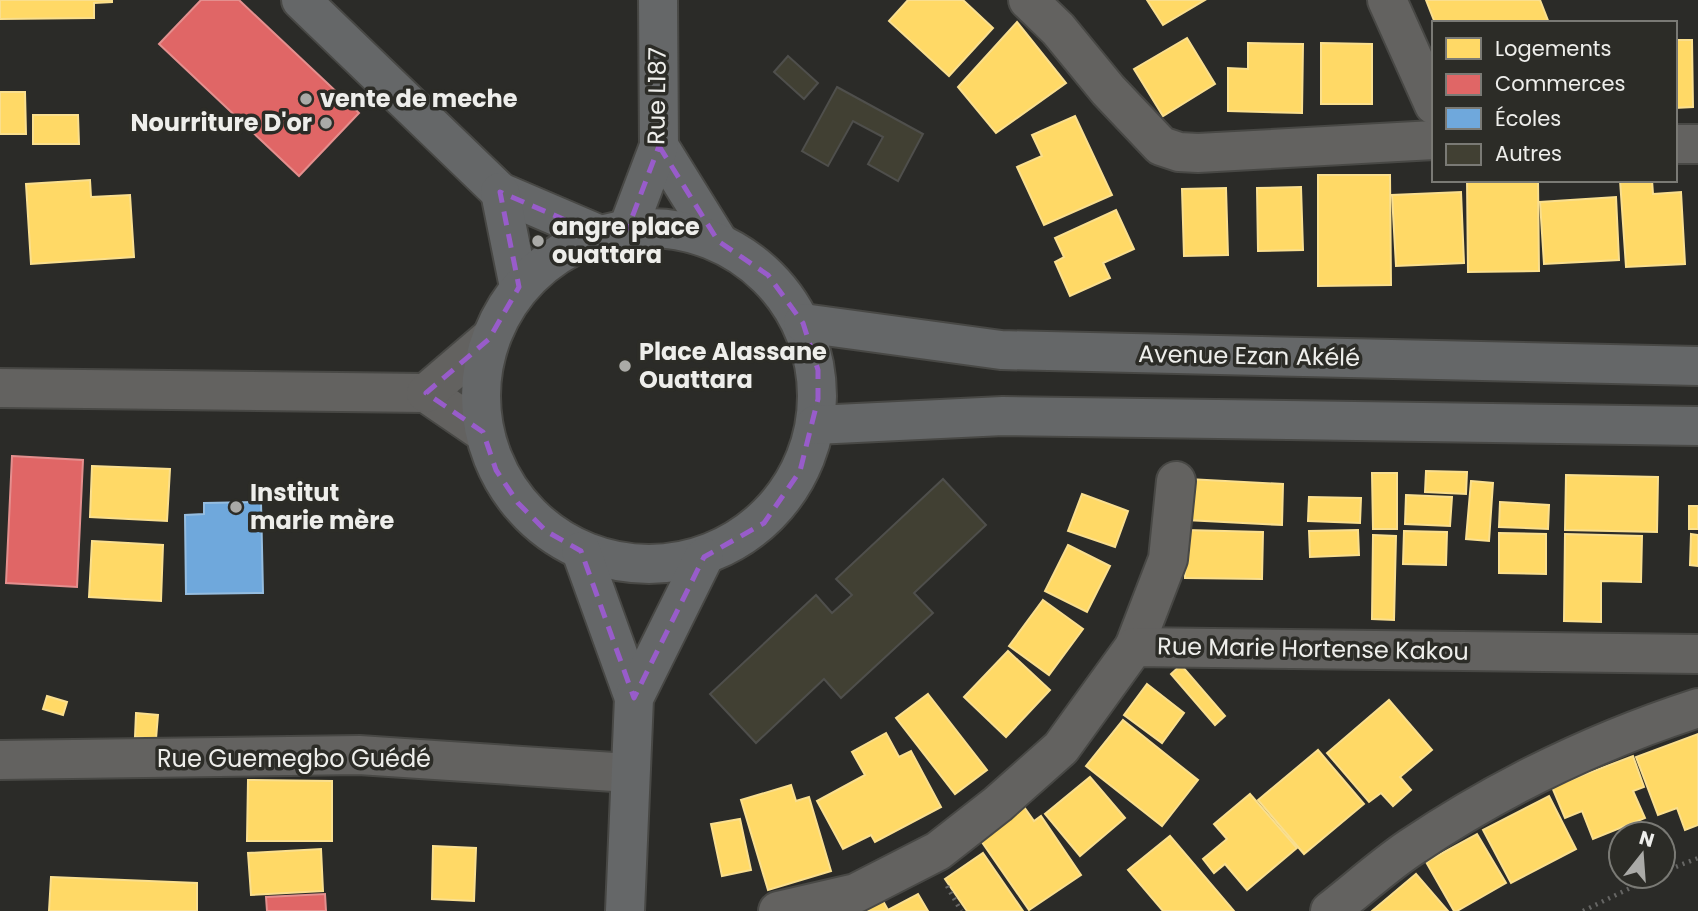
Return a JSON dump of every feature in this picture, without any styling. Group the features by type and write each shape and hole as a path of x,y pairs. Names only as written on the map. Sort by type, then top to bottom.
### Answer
{"street":[{"path":"301,0 500,192 613,231"},
{"name":"Rue L187","path":"613,231 659,146 658,0"},
{"path":"1028,0 1058,29 1108,90 1161,146 1198,153 1432,140"},
{"path":"1387,0 1432,101"},
{"path":"1677,144 1698,144"},
{"path":"659,146 718,241"},
{"path":"500,192 519,287"},
{"path":"674,228 718,241 768,275 803,323 818,370 818,399 815,425 800,471 764,523 704,557 642,566 581,551 546,531 517,503 496,470 483,432 479,385 489,339 519,287 554,255 613,231 674,228"},
{"name":"Avenue Ezan Akélé","path":"803,323 1001,350 1698,366"},
{"path":"426,393 489,339"},
{"path":"0,388 426,393 483,432"},
{"path":"815,425 1003,416 1698,426"},
{"path":"1134,647 1168,559 1176,481"},
{"path":"581,551 634,698"},
{"path":"625,911 634,698 704,557"},
{"name":"Rue Marie Hortense Kakou","path":"778,911 856,893 938,851 998,804 1061,748 1134,647 1698,654"},
{"path":"1330,911 1409,849 1512,785 1638,727 1698,708"},
{"name":"Rue Guemegbo Guédé","path":"0,760 359,755 629,773"}],"path":[{"path":"1677,866 1698,858"},
{"path":"1583,911 1626,890"}],"highlighted area":[{"path":"659,146 718,241 768,275 803,323 818,370 818,399 800,471 764,523 704,557 634,698 581,551 546,531 518,503 496,470 483,432 426,393 489,339 519,287 500,192 598,234 628,228"}],"building: Logements":[{"path":"0,0 112,2 94,3 94,18 0,19"},
{"path":"908,0 963,0 993,28 949,76 889,21"},
{"path":"1147,0 1205,0 1163,25"},
{"path":"1426,0 1540,0 1548,21 1434,21"},
{"path":"1017,22 1066,83 996,133 958,87"},
{"path":"1187,38 1215,84 1163,116 1134,69"},
{"path":"1677,40 1692,40 1693,107 1677,108"},
{"path":"1248,43 1303,44 1302,113 1228,111 1228,68 1248,69"},
{"path":"1321,43 1372,44 1372,104 1321,104"},
{"path":"0,92 25,92 26,134 0,134"},
{"path":"33,115 78,115 79,144 33,144"},
{"path":"1075,116 1112,195 1044,225 1017,167 1042,156 1032,135"},
{"path":"1318,175 1390,175 1391,285 1318,286"},
{"path":"90,180 91,197 130,195 134,257 31,264 26,184"},
{"path":"1467,182 1538,182 1539,271 1468,272"},
{"path":"1620,182 1652,182 1653,194 1681,192 1685,264 1626,267"},
{"path":"1301,187 1303,250 1258,251 1257,188"},
{"path":"1226,188 1228,255 1184,256 1182,189"},
{"path":"1461,192 1464,263 1396,266 1392,195"},
{"path":"1616,197 1619,260 1544,264 1540,202"},
{"path":"1116,210 1134,249 1103,263 1110,278 1070,296 1055,262 1064,257 1055,238"},
{"path":"92,466 170,469 167,521 90,517"},
{"path":"1426,471 1467,472 1466,494 1425,492"},
{"path":"1372,473 1397,473 1397,529 1373,529"},
{"path":"1566,475 1658,477 1657,532 1565,530"},
{"path":"1188,479 1283,484 1282,525 1186,520"},
{"path":"1471,481 1493,483 1489,541 1466,539"},
{"path":"1082,494 1128,511 1115,547 1068,531"},
{"path":"1406,495 1452,497 1450,526 1405,524"},
{"path":"1309,497 1361,498 1360,523 1308,521"},
{"path":"1500,502 1549,505 1548,529 1499,527"},
{"path":"1689,506 1698,506 1698,529 1689,529"},
{"path":"1186,530 1263,532 1262,579 1185,578"},
{"path":"1358,530 1359,555 1310,557 1309,531"},
{"path":"1404,531 1447,532 1446,565 1403,564"},
{"path":"1499,533 1546,534 1546,574 1499,573"},
{"path":"1565,534 1642,536 1641,582 1601,581 1601,622 1564,621"},
{"path":"1691,534 1698,535 1698,566 1690,565"},
{"path":"1373,535 1396,536 1394,620 1372,619"},
{"path":"92,541 163,545 161,601 89,597"},
{"path":"1068,545 1110,566 1087,612 1045,591"},
{"path":"1043,600 1083,629 1049,675 1009,646"},
{"path":"1008,651 1050,690 1006,737 964,697"},
{"path":"1181,665 1225,716 1215,725 1171,674"},
{"path":"1147,684 1184,713 1162,743 1124,715"},
{"path":"928,694 987,770 955,794 896,718"},
{"path":"47,696 67,702 63,715 43,709"},
{"path":"1389,700 1432,750 1400,777 1411,790 1393,806 1381,793 1369,802 1327,753"},
{"path":"136,713 158,715 156,739 135,737"},
{"path":"1123,720 1198,780 1162,826 1086,766"},
{"path":"886,733 899,757 911,751 941,807 875,842 871,835 843,849 817,801 865,775 852,752"},
{"path":"1698,734 1698,825 1685,830 1677,808 1658,815 1636,757"},
{"path":"1318,750 1364,804 1304,854 1258,800"},
{"path":"1633,756 1644,787 1633,791 1645,818 1607,820 1607,833 1593,839 1582,811 1565,818 1552,787"},
{"path":"1090,777 1125,818 1080,856 1045,814"},
{"path":"248,780 332,781 332,841 247,841"},
{"path":"791,785 796,801 809,797 831,871 768,890 741,800"},
{"path":"1250,794 1297,848 1247,890 1225,864 1214,873 1203,859 1227,839 1214,824"},
{"path":"1549,796 1576,849 1511,883 1483,830"},
{"path":"1022,804 1034,821 1041,816 1081,875 1029,910 977,835"},
{"path":"740,819 751,870 722,876 711,824"},
{"path":"1477,834 1506,883 1454,911 1426,862"},
{"path":"1170,836 1234,911 1163,911 1128,870"},
{"path":"433,846 476,848 474,901 432,899"},
{"path":"321,849 323,891 251,895 248,853"},
{"path":"983,853 1023,911 967,911 945,879"},
{"path":"1416,874 1448,911 1372,911"},
{"path":"51,877 197,883 197,911 49,911"},
{"path":"918,894 928,911 860,911 882,899 888,910"}],"building: Commerces":[{"path":"201,0 239,0 359,113 299,176 159,44"},
{"path":"12,456 83,460 77,587 6,583"},
{"path":"325,894 326,911 267,911 266,897"}],"building: Écoles":[{"path":"261,502 263,593 186,594 185,515 204,514 204,503"}],"building: Autres":[{"path":"788,56 818,83 804,99 774,72"},
{"path":"837,87 923,134 898,181 868,164 883,137 853,121 828,166 802,151"},
{"path":"943,479 986,525 914,593 933,613 841,698 824,679 756,743 710,694 816,595 832,613 852,595 836,579"}],"place":[{"name":"vente de meche","path":"306,99"},
{"name":"Nourriture D'or","path":"326,123"},
{"name":"angre place ouattara","path":"538,241"},
{"name":"Place Alassane Ouattara","path":"625,366"},
{"name":"Institut marie mère","path":"236,507"}]}
